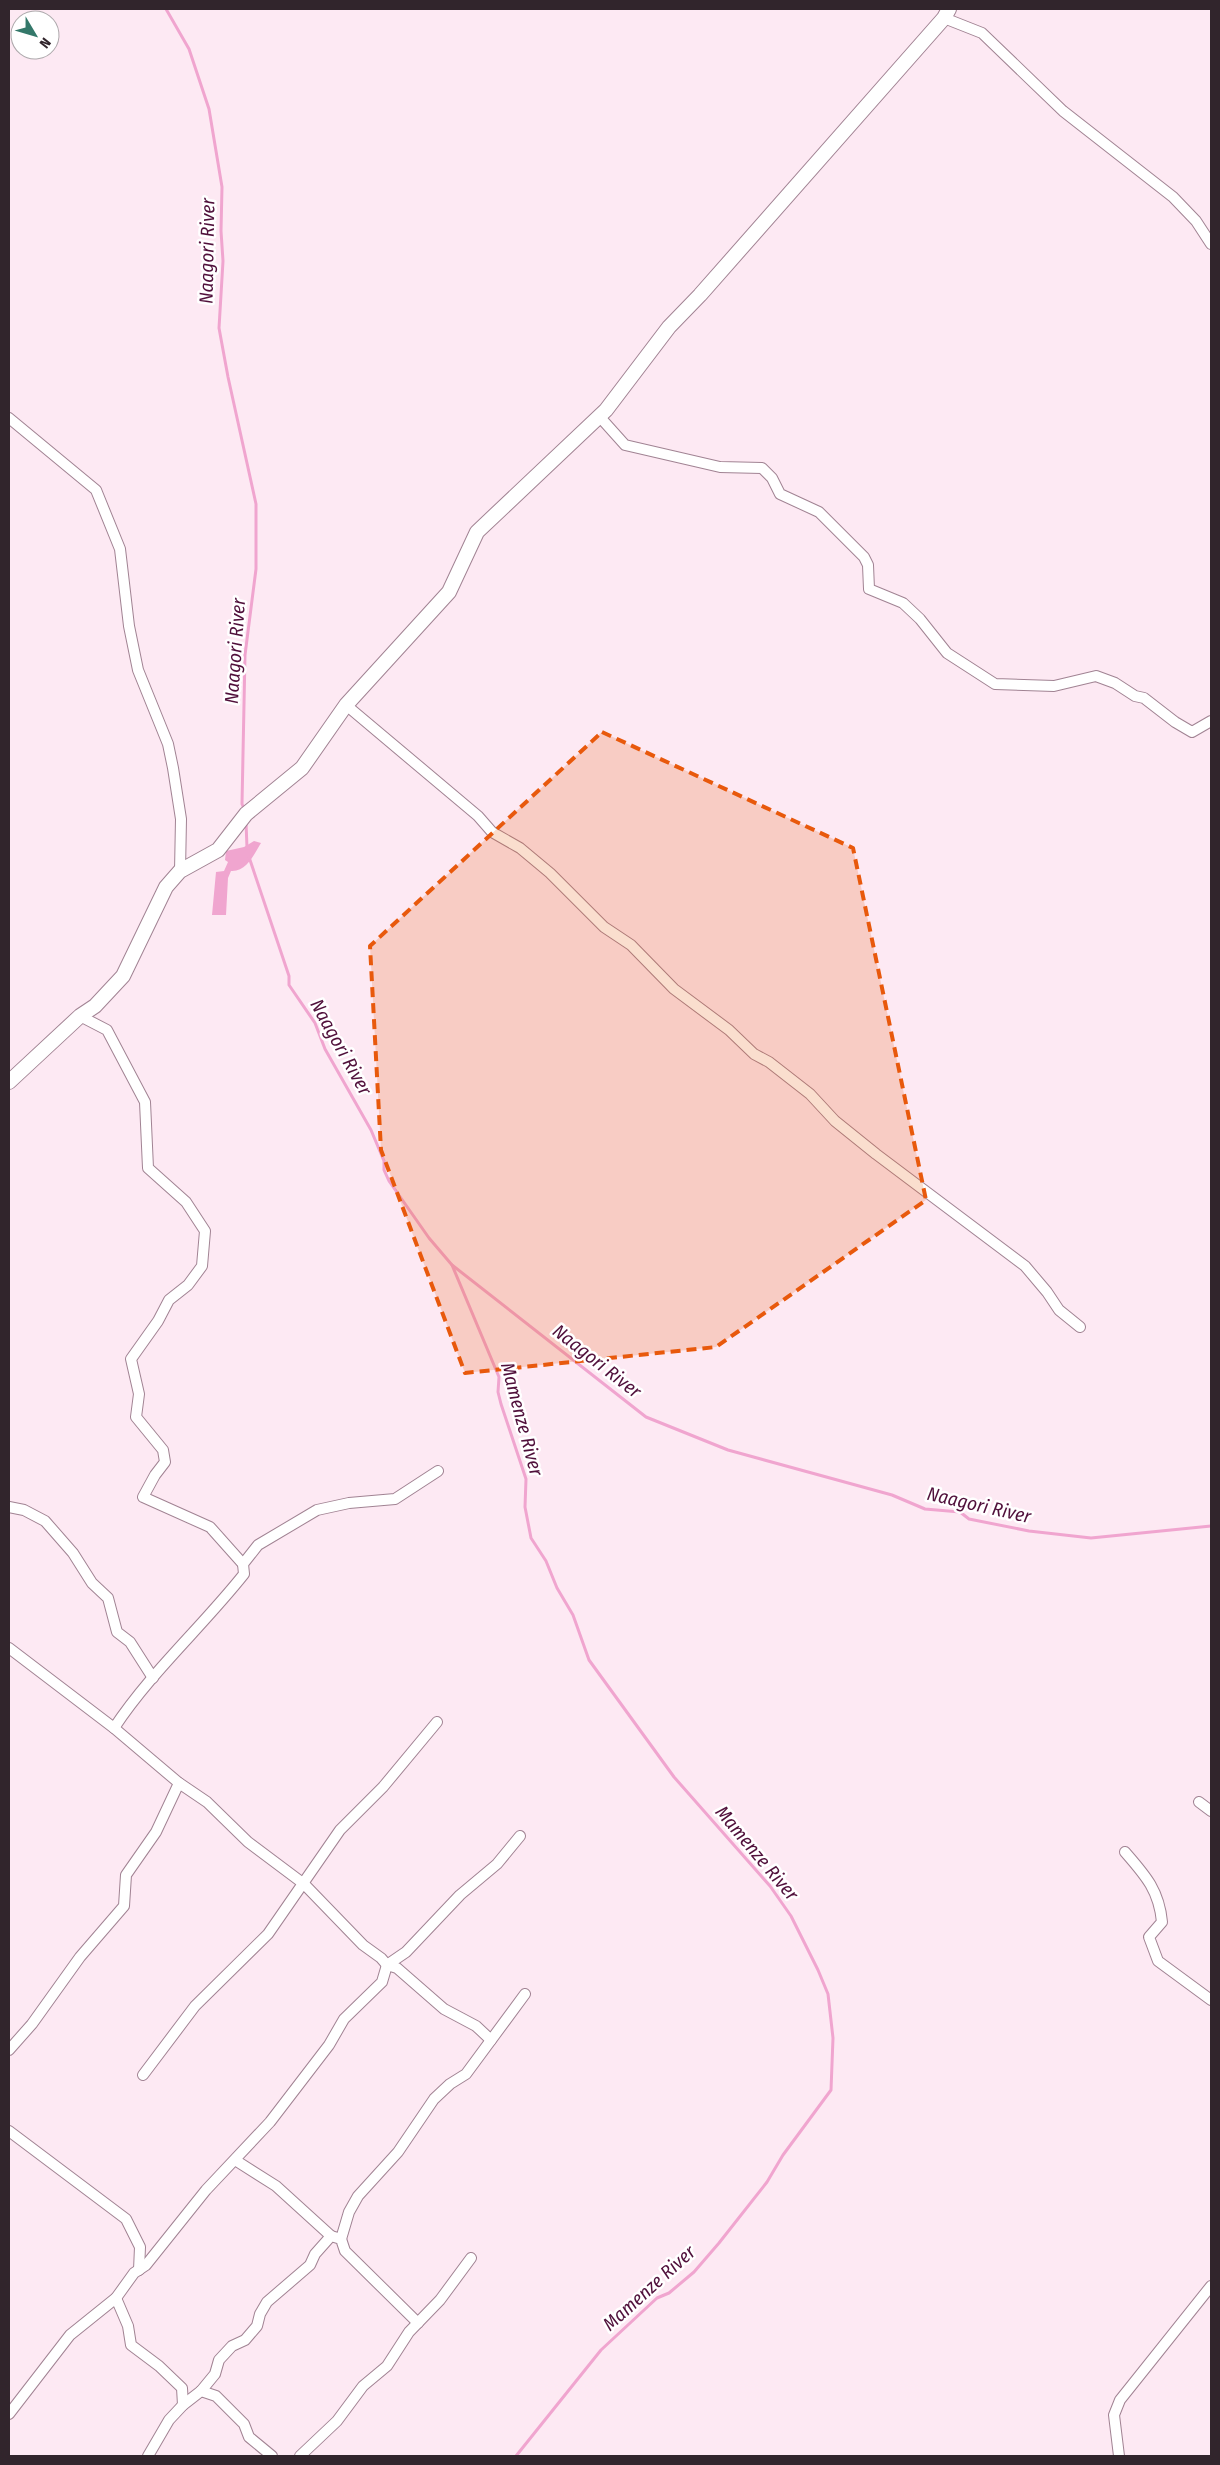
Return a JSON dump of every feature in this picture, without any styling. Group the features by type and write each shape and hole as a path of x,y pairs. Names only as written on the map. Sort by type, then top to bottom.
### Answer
{"street":[{"path":"9,1082 80,1016 95,1006 122,976 166,886 180,870 218,850 246,814 302,768 346,705 449,592 477,532 599,416 669,327 706,288 947,13 982,33 1063,111 1173,197 1196,221 1211,244"},
{"path":"599,416 625,445 720,467 762,468 772,478 780,494 818,512 864,557 868,565 869,589 903,603 920,619 948,653 994,684 1054,686 1096,676 1115,683 1135,696 1144,698 1175,722 1192,732 1211,722"},
{"path":"9,418 96,490 120,549 129,626 138,670 168,744 175,776 181,818 180,870"},
{"path":"346,705 478,816 492,832 520,848 550,873 604,927 631,945 674,989 729,1030 754,1054 790,1077 817,1100 836,1121 876,1154 1025,1266 1047,1292 1059,1310 1080,1327"},
{"path":"80,1016 107,1030 145,1102 148,1168 186,1202 204,1231 202,1266 188,1285 169,1300 158,1320 131,1359 139,1394 136,1418 163,1450 166,1462 154,1475 143,1497 210,1527 243,1564 244,1574 216,1609 134,1699 114,1728"},
{"path":"243,1564 258,1545 317,1510 349,1503 395,1499 438,1471"},
{"path":"9,1507 24,1510 45,1521 73,1553 92,1583 108,1598 117,1632 130,1642 153,1678"},
{"path":"9,1648 114,1728 179,1783 207,1802 248,1842 304,1884 363,1945 381,1958 387,1965 397,1968 444,2009 476,2026 491,2040"},
{"path":"143,2075 195,2006 268,1934 340,1830 383,1787 437,1722"},
{"path":"9,2050 32,2024 80,1957 124,1906 126,1875 156,1832 179,1783"},
{"path":"1199,1802 1211,1811"},
{"path":"9,2414 70,2335 116,2298 134,2273 146,2265 206,2190 270,2122 302,2081 344,2019 382,1982 387,1965 406,1952 460,1895 497,1864 520,1836"},
{"path":"1124,1852 1149,1879 1160,1906 1162,1922 1149,1937 1158,1961 1211,2000"},
{"path":"148,2456 169,2420 183,2405 201,2391 215,2374 219,2360 232,2346 245,2340 257,2326 260,2314 267,2302 310,2265 315,2254 336,2237 358,2196 398,2152 434,2100 450,2084 466,2074 526,1994"},
{"path":"9,2131 126,2219 140,2247 139,2270"},
{"path":"235,2160 276,2186 336,2237 345,2252 418,2323"},
{"path":"300,2456 337,2421 363,2386 387,2366 409,2332 440,2300 471,2258"},
{"path":"1119,2456 1114,2415 1120,2400 1211,2286"},
{"path":"116,2298 128,2326 131,2346 160,2366 182,2388 183,2405"},
{"path":"201,2391 216,2396 244,2424 249,2437 272,2456"}],"highlighted area":[{"path":"602,732 853,848 926,1200 716,1347 465,1373 381,1150 370,946"}],"shaded area":[{"path":"254,841 261,843 253,857 241,869 231,871 228,878 226,915 212,915 216,872 224,871 228,862 225,860 226,851 244,847"}],"waterway":[{"name":"Naagori River","path":"166,9 189,49 209,109 222,187 221,231 223,261 219,328 256,504 256,569 245,655 242,804 245,811"},
{"name":"Naagori River","path":"246,822 247,848"},
{"name":"Naagori River","path":"249,857 289,976 289,985 315,1023 325,1049 371,1130 384,1161 384,1170 389,1181 429,1238 452,1265 646,1417 728,1450 892,1495 925,1509 960,1512 969,1519 1029,1531 1091,1538 1211,1526"},
{"name":"Mamenze River","path":"452,1265 499,1377 498,1392 501,1404 526,1479 525,1507 531,1538 546,1561 557,1588 573,1615 589,1660 674,1777 770,1886 791,1916 828,1994 833,2038 831,2090 783,2155 767,2182 694,2272 669,2293 657,2298 601,2350 516,2456"}]}
